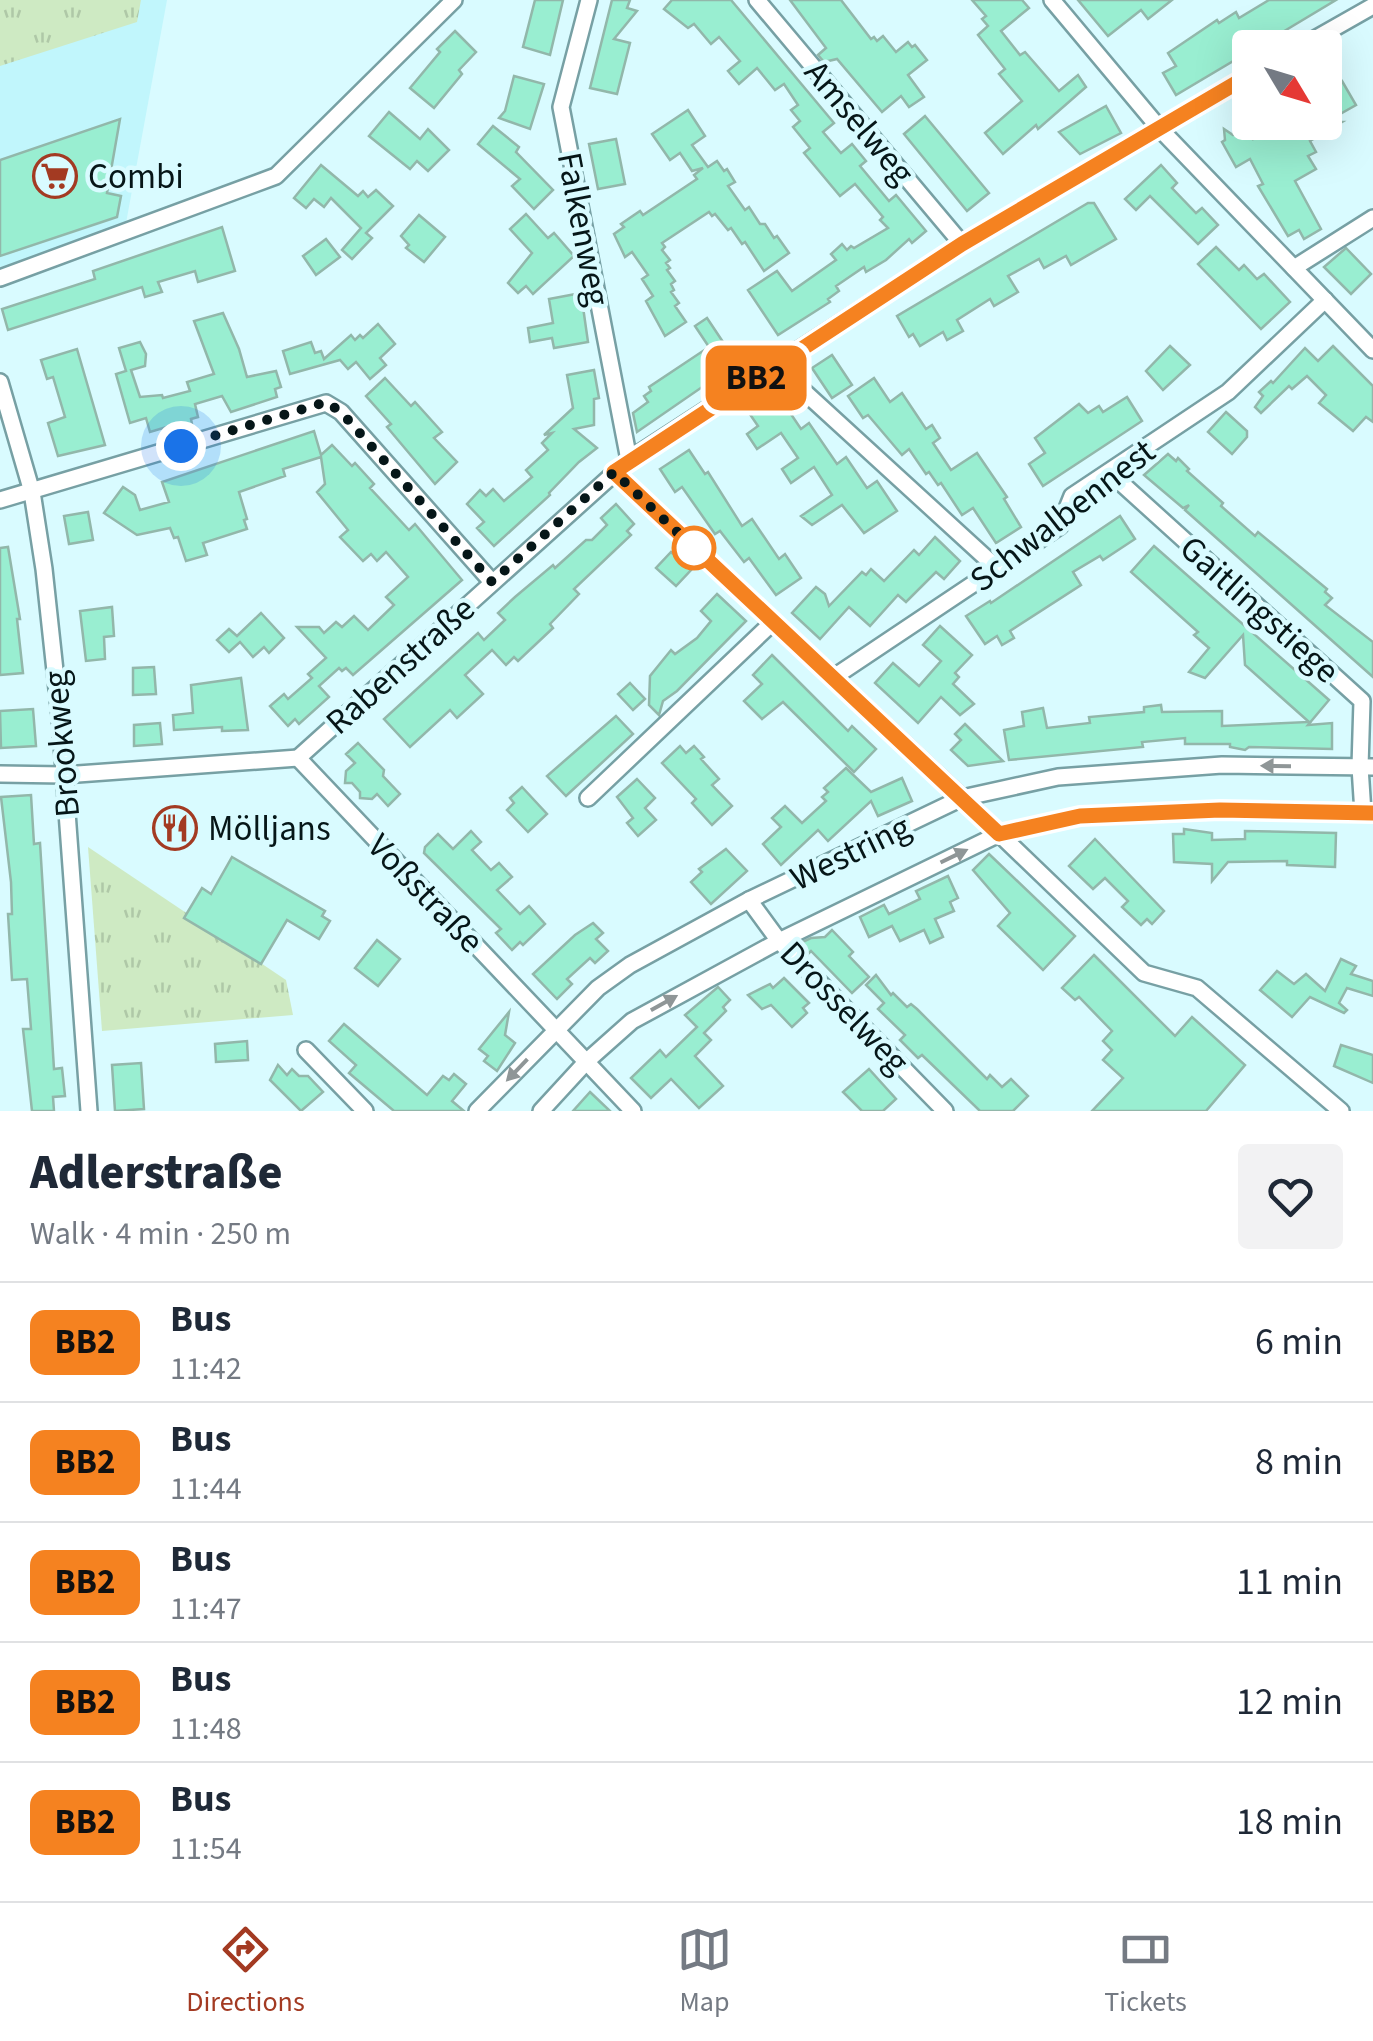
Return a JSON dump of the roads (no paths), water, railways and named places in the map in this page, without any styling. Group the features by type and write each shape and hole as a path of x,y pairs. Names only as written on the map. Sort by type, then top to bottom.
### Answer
{"street":[{"path":"0,278 276,176 454,0"},
{"name":"Falkenweg","path":"589,0 561,107 629,460"},
{"name":"Amselweg","path":"757,0 962,244"},
{"path":"1052,0 1160,130 1373,350"},
{"path":"1328,30 1373,2"},
{"name":"Rabenstraße","path":"298,758 629,460 962,244 1232,87"},
{"path":"1294,268 1373,218"},
{"name":"Schwalbennest","path":"834,677 1060,526 1072,496 1228,392 1325,300"},
{"path":"775,366 998,569"},
{"name":"Brookweg","path":"0,382 32,492 44,569 89,1111"},
{"path":"0,500 326,402 341,412 492,582"},
{"path":"614,472 1144,974 1197,988 1342,1111"},
{"name":"Gaitlingstiege","path":"1109,472 1362,701 1366,767"},
{"path":"588,798 772,623"},
{"path":"0,774 64,775 298,758"},
{"name":"Voßstraße","path":"298,758 633,1111"},
{"name":"Westring","path":"477,1111 598,988 630,965 750,900 962,798 1058,777 1222,766 1366,767 1368,813 1220,810 1080,816 999,834 779,940 632,1020 541,1111"},
{"name":"Drosselweg","path":"750,900 779,940 944,1111"},
{"path":"306,1050 366,1111"}],"place":[{"name":"Combi","path":"55,176"},
{"name":"Mölljans","path":"175,828"}]}
